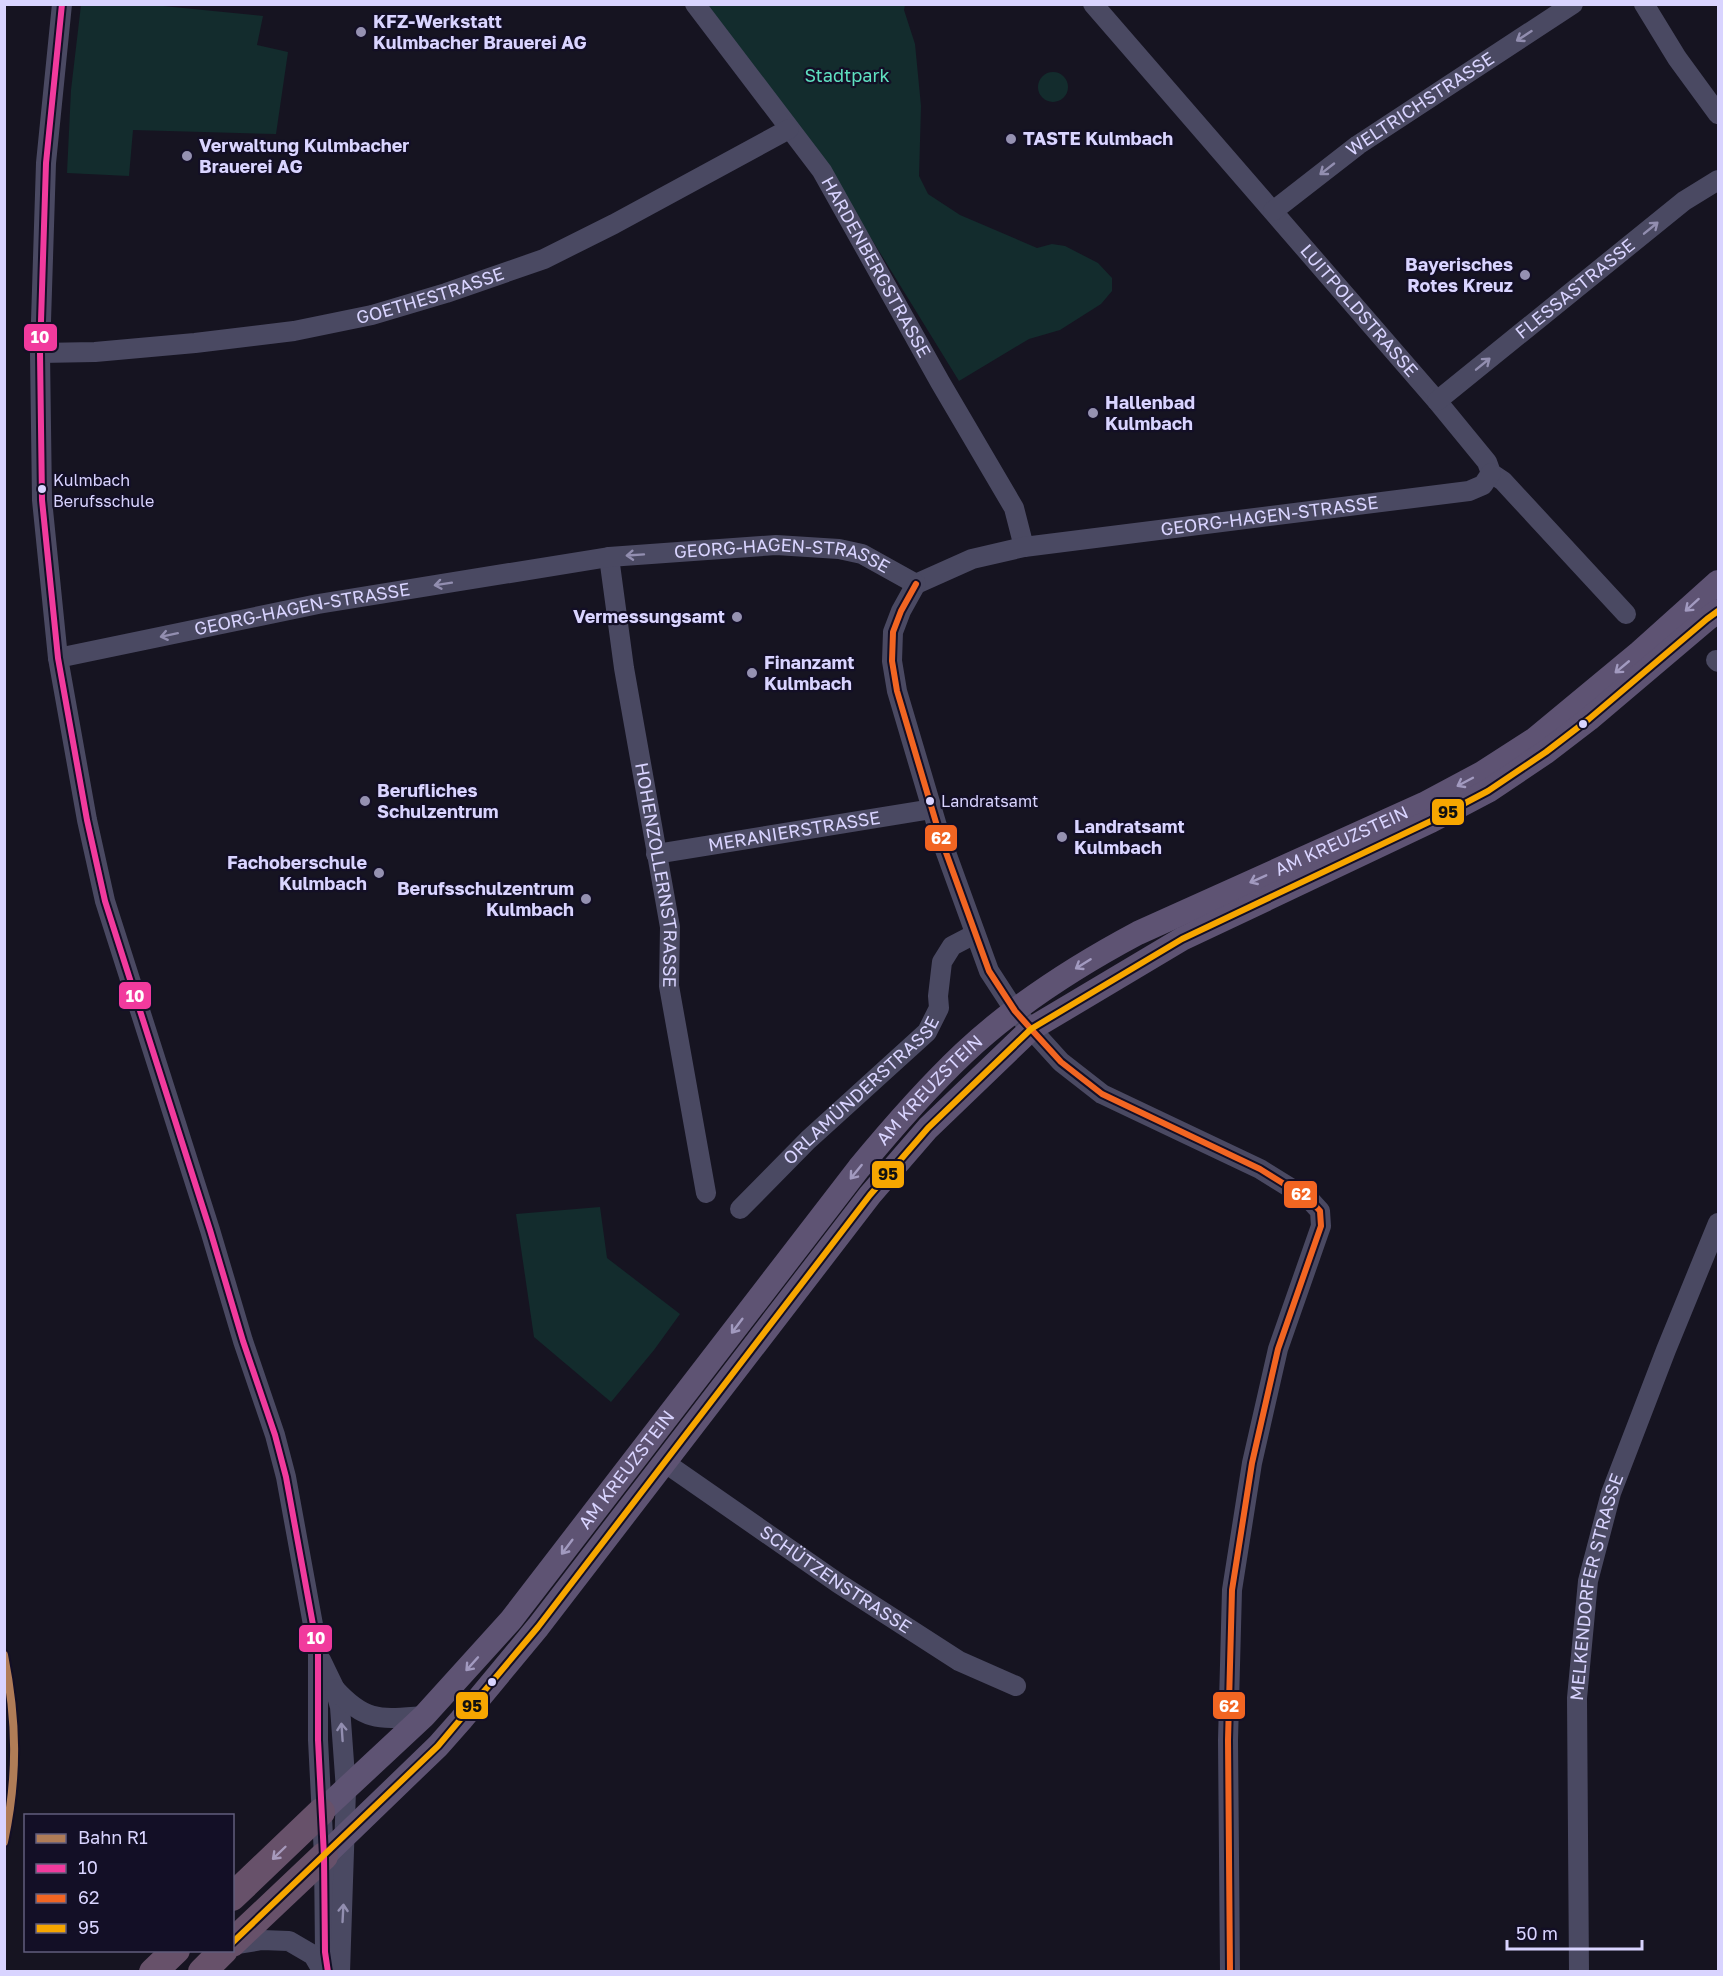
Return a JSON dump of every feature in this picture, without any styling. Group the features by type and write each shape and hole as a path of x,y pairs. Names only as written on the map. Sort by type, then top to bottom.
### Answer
{"highway":[{"path":"234,1895 321,1812"},
{"path":"234,1942 324,1856"},
{"path":"153,1971 174,1952"},
{"path":"202,1971 223,1952"}],"main road":[{"name":"AM KREUZSTEIN","path":"321,1812 424,1716 511,1620 802,1241 894,1126 965,1052 1015,1011 1068,974 1138,933 1424,804 1482,773 1544,732 1719,582"},
{"name":"AM KREUZSTEIN","path":"324,1856 438,1746 461,1720 538,1627 870,1195 928,1128 1031,1029 1182,939 1420,826 1488,791 1546,753 1719,611"}],"street":[{"path":"62,4 46,163 40,353 42,500 58,658 87,820 105,901 243,1341 275,1435 286,1477 318,1652 318,1740 324,1856 325,1952 328,1971"},
{"name":"HARDENBERGSTRASSE","path":"695,4 822,171 940,382 1014,508 1023,547"},
{"name":"LUITPOLDSTRASSE","path":"1093,4 1437,401 1487,462 1491,473 1503,481 1626,614"},
{"name":"WELTRICHSTRASSE","path":"1273,211 1358,145 1573,4"},
{"path":"1644,4 1677,58 1719,114"},
{"name":"GOETHESTRASSE","path":"40,353 95,352 195,343 294,330 372,315 446,293 544,259 614,225 789,129"},
{"name":"FLESSASTRASSE","path":"1437,401 1684,201 1719,180"},
{"name":"GEORG-HAGEN-STRASSE","path":"58,658 318,604 609,557 776,545 839,549 862,554 916,584 972,559 1023,547 1469,492 1484,485 1491,473"},
{"name":"HOHENZOLLERNSTRASSE","path":"609,557 624,668 669,927 669,986 706,1193"},
{"path":"916,584 901,611 893,632 892,661 897,691 932,809 989,971 1015,1011 1061,1062 1102,1094 1260,1169 1310,1200 1320,1211 1321,1226 1278,1349 1252,1463 1232,1590 1228,1740 1230,1971"},
{"name":"MERANIERSTRASSE","path":"656,854 932,809"},
{"name":"ORLAMÜNDERSTRASSE","path":"740,1209 808,1140 927,1032 939,1008 939,979 942,962 952,946 975,934"},
{"name":"MELKENDORFER STRASSE","path":"1579,1971 1577,1698 1588,1581 1611,1493 1666,1350 1719,1223"},
{"name":"SCHÜTZENSTRASSE","path":"663,1462 838,1583 959,1660 1016,1686"},
{"path":"318,1652 335,1689 340,1707 346,1790 340,1971"},
{"path":"335,1689 351,1706 369,1715 389,1718 424,1716"},
{"path":"234,1944 268,1939 289,1941 313,1955 324,1971"}],"green space":[{"path":"81,5 153,5 263,16 257,45 288,52 276,134 133,130 129,176 67,173 71,90"},
{"name":"Stadtpark","path":"705,5 905,5 904,10 915,44 921,106 919,176 928,194 960,215 1037,248 1052,244 1065,246 1098,263 1112,278 1112,291 1101,304 1060,330 1029,339 959,381 826,165"},
{"path":"1053,72 1063,77 1068,87 1063,97 1053,102 1043,97 1038,87 1043,77"},
{"path":"600,1207 607,1258 680,1314 611,1402 534,1337 516,1214"}],"rail line":[{"name":"R1","path":"4,1655 11,1703 14,1748 12,1794 4,1842"}],"transit line":[{"name":"10","path":"62,4 46,163 40,353 42,500 58,658 87,820 105,901 243,1341 275,1435 286,1477 318,1652 318,1740 324,1856 325,1952 328,1972"},
{"name":"62","path":"916,584 901,611 893,632 892,661 897,691 940,836 989,971 1015,1011 1061,1062 1102,1094 1260,1169 1310,1200 1320,1211 1321,1226 1278,1349 1252,1463 1232,1590 1228,1740 1230,1972"},
{"name":"95","path":"234,1941 438,1746 538,1627 870,1195 928,1128 1031,1029 1182,939 1431,821 1488,791 1546,752 1589,719 1718,611"}],"place":[{"name":"KFZ-Werkstatt Kulmbacher Brauerei AG","path":"361,32"},
{"name":"TASTE Kulmbach","path":"1011,139"},
{"name":"Verwaltung Kulmbacher Brauerei AG","path":"187,156"},
{"name":"Bayerisches Rotes Kreuz","path":"1525,275"},
{"name":"Hallenbad Kulmbach","path":"1093,413"},
{"name":"Kulmbach Berufsschule","path":"42,489"},
{"name":"Vermessungsamt","path":"737,617"},
{"name":"Finanzamt Kulmbach","path":"752,673"},
{"name":"Berufliches Schulzentrum","path":"365,801"},
{"name":"Landratsamt","path":"930,801"},
{"name":"Landratsamt Kulmbach","path":"1062,837"},
{"name":"Fachoberschule Kulmbach","path":"379,873"},
{"name":"Berufsschulzentrum Kulmbach","path":"586,899"}]}
